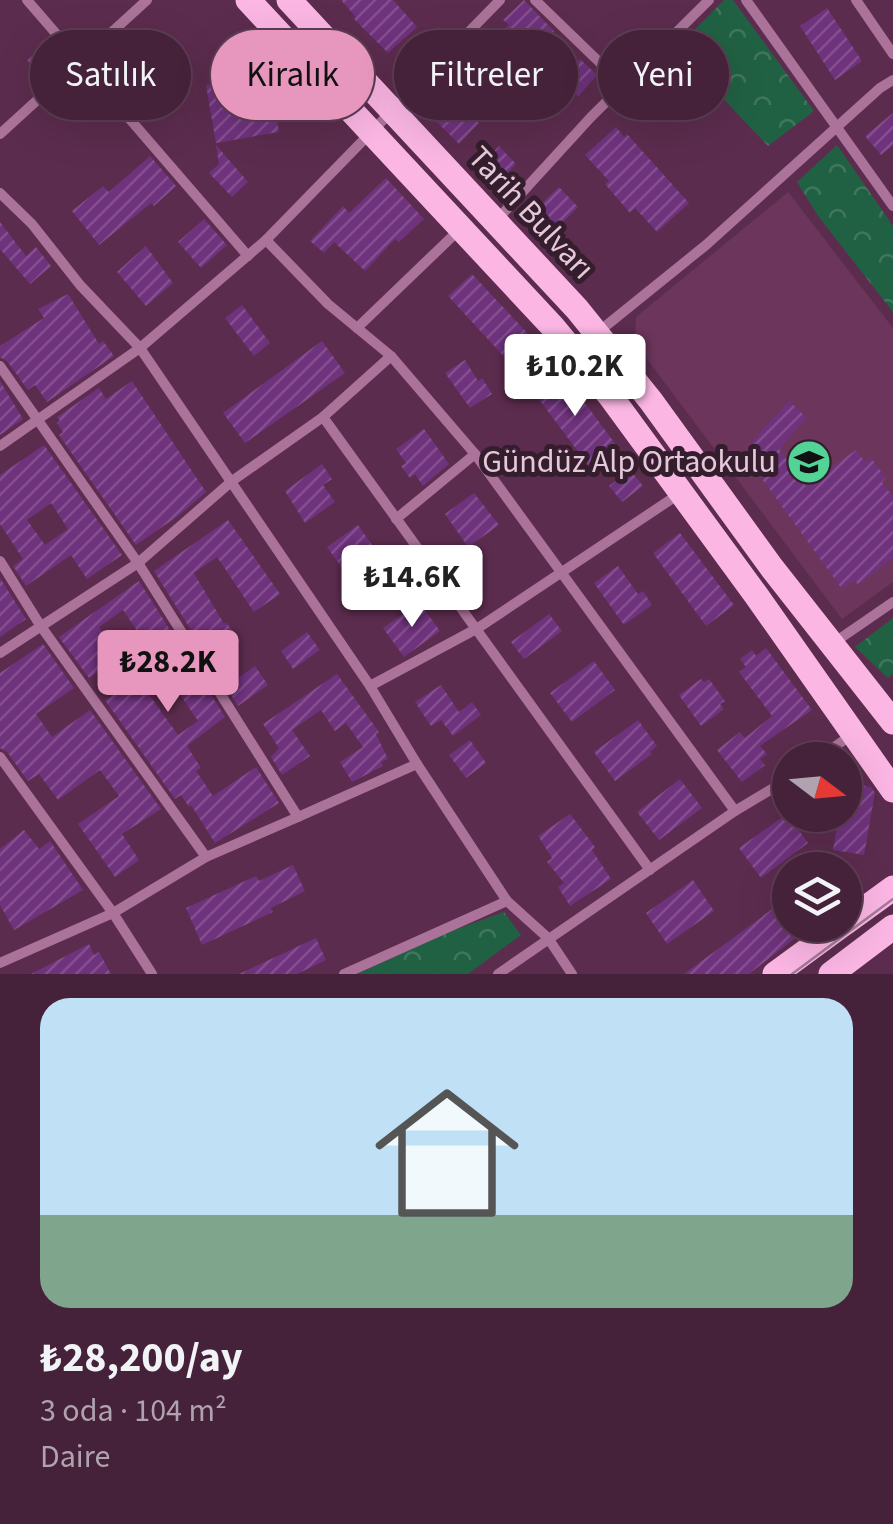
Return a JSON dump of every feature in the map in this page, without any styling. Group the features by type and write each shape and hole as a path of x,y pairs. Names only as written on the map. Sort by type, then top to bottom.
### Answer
{"main road":[{"path":"248,0 552,326 611,397 893,790"},
{"name":"Tarih Bulvarı","path":"289,0 596,334 651,401 772,568 890,711"},
{"path":"862,911 893,888"},
{"path":"831,974 893,927"},
{"path":"775,974 819,942"}],"street":[{"path":"27,0 52,30"},
{"path":"112,30 147,0"},
{"path":"0,446 140,348 266,240 500,0"},
{"path":"535,0 598,61"},
{"path":"679,30 709,0"},
{"path":"746,0 893,206"},
{"path":"856,0 893,54"},
{"path":"596,334 706,245 893,80"},
{"path":"0,134 30,106"},
{"path":"495,222 598,112"},
{"path":"130,120 248,256"},
{"path":"0,192 140,348 370,686 508,900 548,938 572,974"},
{"path":"357,328 460,229"},
{"path":"266,240 328,304 390,356 476,454 735,811"},
{"path":"0,653 138,563 232,481 323,417 390,356"},
{"path":"0,366 138,563 298,817"},
{"path":"323,417 650,870"},
{"path":"396,519 476,454"},
{"path":"370,686 478,628 680,493"},
{"path":"0,562 40,626 206,857"},
{"path":"832,644 893,602"},
{"path":"841,742 854,733"},
{"path":"0,757 113,913 152,974"},
{"path":"2,959 113,913 206,857 417,764"},
{"path":"498,974 772,789"},
{"path":"344,974 508,900"}],"shaded area":[{"name":"Gündüz Alp Ortaokulu","path":"788,192 893,328 893,582 842,619 635,343 636,317"}],"green space":[{"path":"724,0 733,0 814,111 768,146 729,105 729,30 695,30"},
{"path":"837,145 893,226 893,312 818,216 797,182"},
{"path":"893,618 893,674 888,678 855,647"},
{"path":"504,912 521,935 468,974 357,974 446,933"}],"building":[{"path":"341,0 393,0 417,27 394,30 394,48 388,53 374,39 374,30 365,30"},
{"path":"524,0 553,30 504,30 509,25 503,20"},
{"path":"827,8 862,61 835,80 800,26"},
{"path":"578,61 597,75 578,96"},
{"path":"211,84 211,114 206,85"},
{"path":"893,113 893,145 881,155 865,136"},
{"path":"212,120 277,120 279,132 216,143"},
{"path":"435,120 479,123 459,144"},
{"path":"616,127 624,137 627,134 689,203 657,232 635,208 630,213 605,184 609,181 585,155"},
{"path":"216,145 248,182 232,197 209,173 219,164"},
{"path":"499,146 516,164 498,183 480,166"},
{"path":"150,156 176,186 99,245 72,211 103,186 109,192"},
{"path":"386,178 424,219 399,242 395,239 365,271 334,242 324,253 310,241 343,206 349,213"},
{"path":"559,187 578,207 555,230 535,210"},
{"path":"204,219 227,245 201,268 178,242"},
{"path":"0,222 26,256 36,247 51,266 30,284 0,249"},
{"path":"146,246 173,283 146,306 117,272"},
{"path":"472,274 532,338 508,361 448,296"},
{"path":"68,294 99,344 103,341 114,356 47,402 35,385 28,390 0,357 0,346 44,318 38,309"},
{"path":"242,305 270,343 254,356 225,318"},
{"path":"322,341 345,373 245,443 223,413"},
{"path":"465,360 492,394 470,408 445,373"},
{"path":"563,373 616,445 588,465 535,394"},
{"path":"0,381 23,419 0,435"},
{"path":"132,381 206,492 136,545 59,435 63,432 57,423 57,417 99,388 106,399"},
{"path":"789,401 807,418 779,449 806,486 856,450 865,462 871,458 886,478 882,482 893,497 893,558 858,585 855,580 842,589 762,479 774,470 748,446"},
{"path":"424,429 449,464 423,486 415,474 410,478 401,466 406,463 396,449"},
{"path":"44,445 122,555 87,579 71,555 26,586 13,566 23,559 0,524 0,475","holes":["51,503 68,529 45,545 27,520"]},
{"path":"322,464 332,479 323,485 335,502 305,523 285,491"},
{"path":"630,470 643,486 622,502 609,486"},
{"path":"474,493 499,525 468,547 445,514"},
{"path":"228,520 280,594 254,612 217,557 194,573 224,624 240,641 211,662 154,571"},
{"path":"358,525 397,580 366,602 327,547"},
{"path":"680,533 734,605 706,626 653,553"},
{"path":"618,566 638,594 643,591 652,605 624,625 594,583"},
{"path":"0,578 26,619 0,637"},
{"path":"139,581 225,717 187,746 201,768 196,771 213,796 256,767 279,803 215,843 191,805 181,795 175,799 105,700 137,678 178,735 198,721 123,610 99,627 121,657 89,678 59,637"},
{"path":"419,602 440,631 404,657 383,628"},
{"path":"549,614 562,631 524,659 511,642"},
{"path":"307,632 320,650 293,669 281,651"},
{"path":"43,644 74,688 36,714 52,737 90,710 161,809 122,834 139,860 115,877 78,824 119,796 100,770 58,800 39,774 28,781 0,748 0,673"},
{"path":"766,648 812,710 760,746 767,754 760,759 765,765 742,782 717,750 740,732 745,738 772,716 739,672 746,667 740,659 752,650 756,656"},
{"path":"594,661 615,690 572,722 550,693"},
{"path":"255,666 268,685 238,706 226,687"},
{"path":"337,674 379,732 376,734 388,759 381,762 383,766 352,782 340,762 363,747 346,723 335,731 321,710 292,730 310,756 282,775 271,757 279,748 263,724"},
{"path":"701,679 709,679 725,701 720,704 724,709 701,726 679,695"},
{"path":"441,685 459,712 472,702 481,715 453,736 441,720 431,726 415,702"},
{"path":"638,720 657,746 615,781 594,752"},
{"path":"470,740 486,763 466,778 449,755"},
{"path":"680,779 702,808 659,840 637,812"},
{"path":"862,785 871,787 875,793 864,855 833,850 836,832 862,832"},
{"path":"570,814 595,847 592,850 611,879 570,906 558,887 564,883 547,862 552,858 538,836"},
{"path":"772,825 772,832 800,832 808,843 796,852 772,852 772,870 761,878 739,848"},
{"path":"24,830 39,849 50,841 83,890 14,930 0,905 0,849"},
{"path":"293,865 305,891 271,908 273,912 202,945 186,908 256,876 259,881"},
{"path":"693,880 714,911 667,944 646,913"},
{"path":"772,909 772,942 790,942 749,974 684,974"},
{"path":"316,938 326,960 297,974 239,974"},
{"path":"89,944 94,955 99,952 111,974 31,974"}],"tram line":[{"path":"792,974 893,899"}],"place":[{"name":"Gündüz Alp Ortaokulu","path":"809,462"}]}
